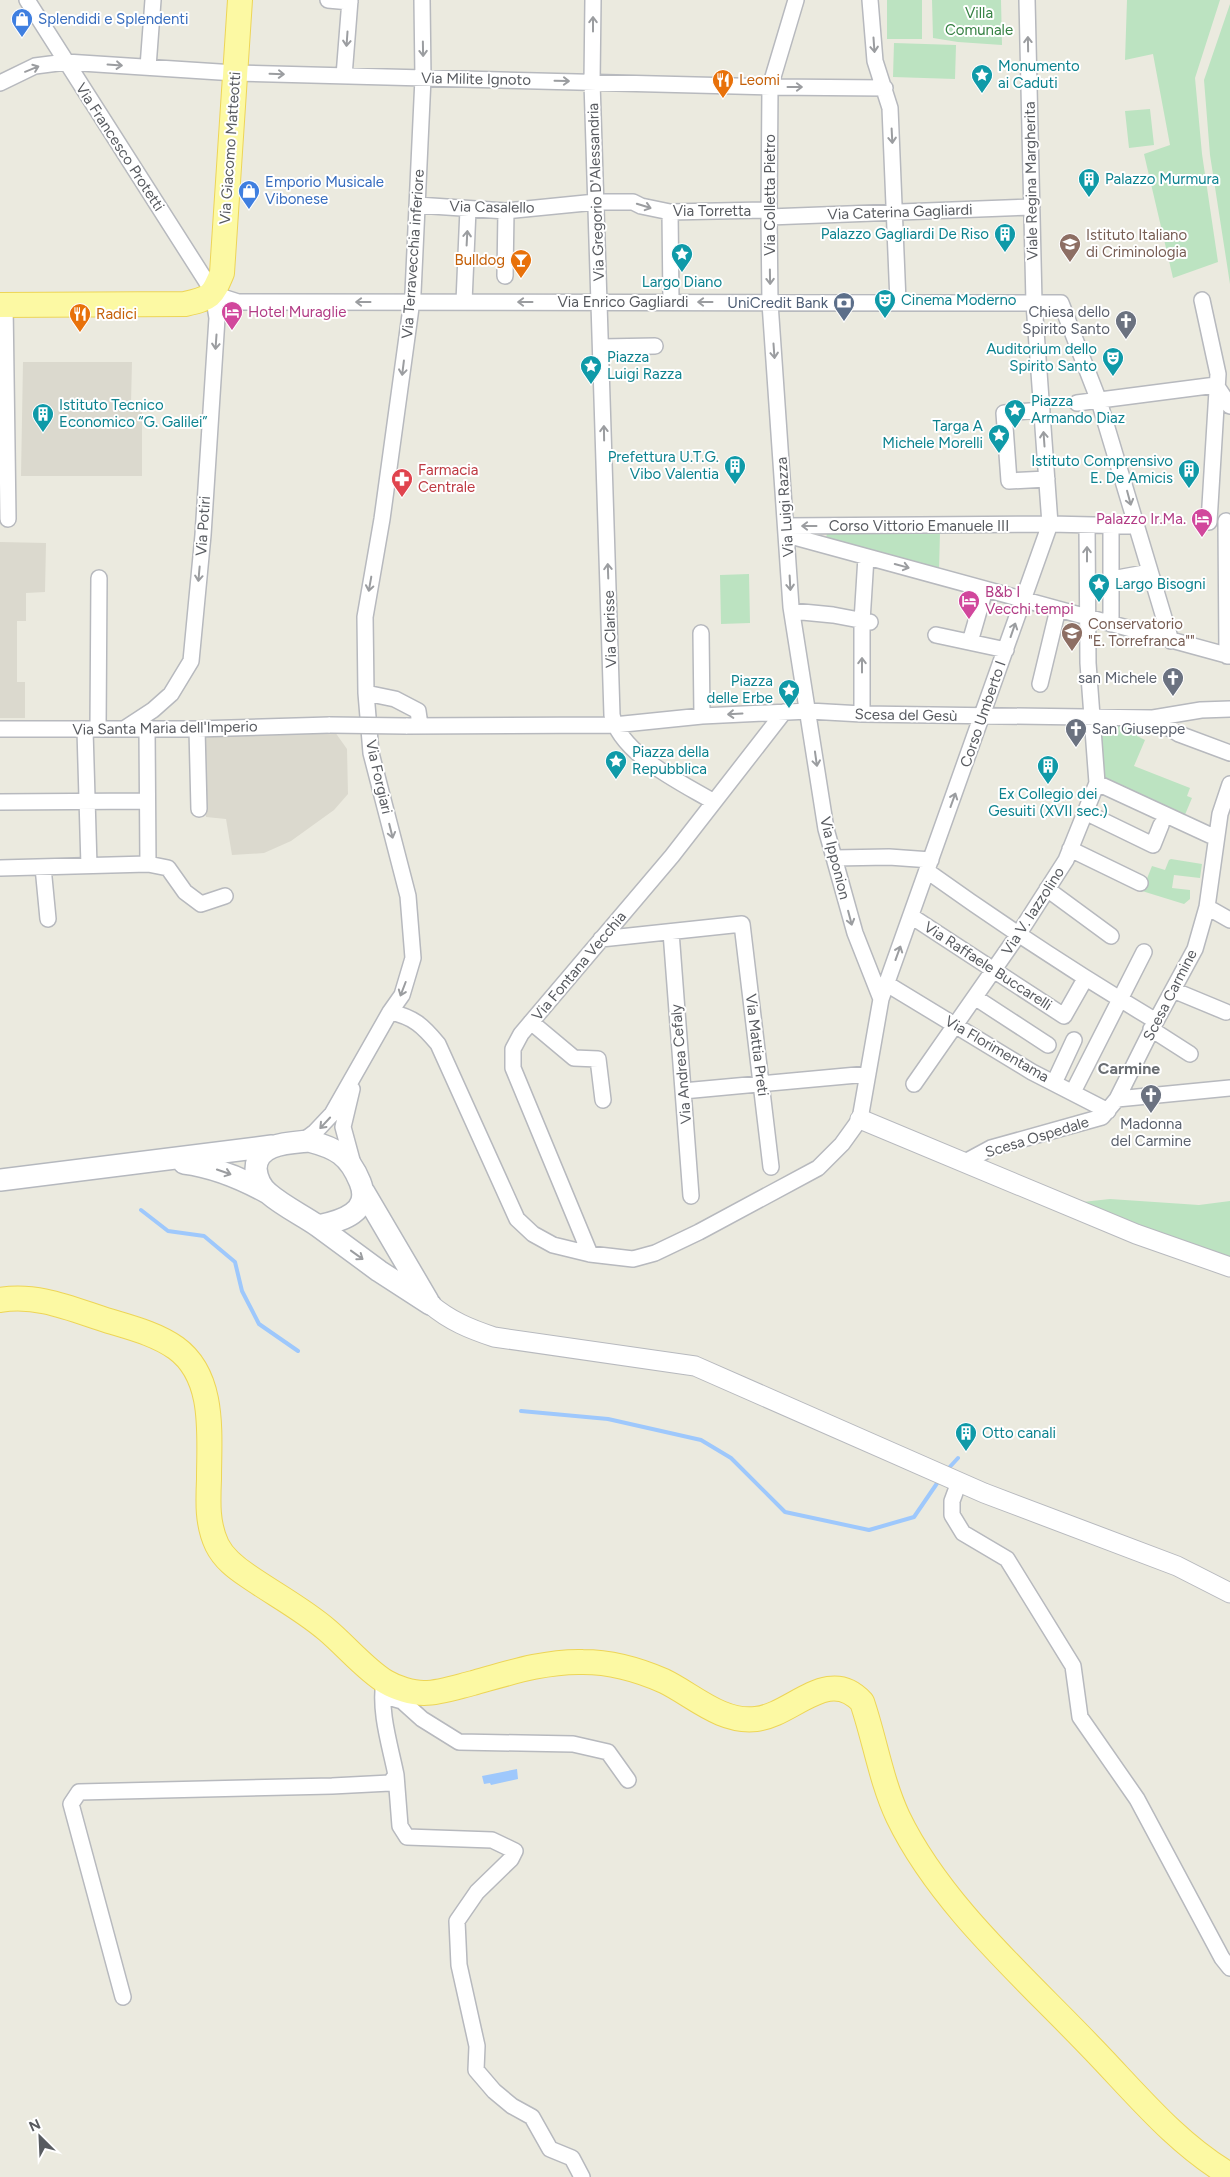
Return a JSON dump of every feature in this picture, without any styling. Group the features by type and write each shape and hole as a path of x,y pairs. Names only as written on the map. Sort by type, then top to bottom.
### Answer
{"main road":[{"name":"Via Giacomo Matteotti","path":"213,294 222,273 240,0"},
{"path":"2,304 185,304 201,300 213,294"},
{"path":"0,1180 309,1141 332,1148 353,1165 364,1192 430,1304"},
{"path":"268,1193 260,1184 256,1174 256,1163 259,1157 272,1146"},
{"path":"159,1160 204,1166 229,1174 268,1193 318,1226 379,1271 430,1304"},
{"path":"318,1226 332,1223 355,1212 362,1202 364,1192"},
{"path":"0,1300 12,1298 42,1301 70,1307 138,1330 164,1341 188,1358 196,1371 204,1394 210,1428 208,1517 218,1547 226,1559 240,1570 324,1628 383,1688 398,1688 421,1694 440,1692 555,1663 585,1662 608,1664 634,1670 664,1681 734,1719 754,1720 775,1714 822,1690 835,1688 853,1694 862,1702 882,1774 898,1817 916,1848 949,1896 978,1930 1158,2116 1190,2146 1215,2166 1230,2175"}],"street":[{"name":"Via Francesco Protetti","path":"26,0 213,294"},
{"path":"148,68 153,0"},
{"path":"328,0 350,1 344,76"},
{"name":"Via Terravecchia inferiore","path":"378,536 412,302 423,78 422,0"},
{"name":"Via Gregorio D'Alessandria","path":"593,0 592,82 602,347"},
{"name":"Via Colletta Pietro","path":"770,302 770,87 796,0"},
{"path":"870,0 875,61 890,108 898,302"},
{"name":"Viale Regina Margherita","path":"1027,0 1034,303"},
{"name":"Via Milite Ignoto","path":"0,83 35,66 66,62 235,73 770,87 885,88"},
{"name":"Via Casalello","path":"417,205 506,211 596,202"},
{"name":"Via Torretta","path":"596,202 633,202 641,206 670,212 769,213"},
{"name":"Via Caterina Gagliardi","path":"769,213 895,212 1032,207"},
{"path":"464,302 468,209"},
{"path":"505,276 506,211"},
{"path":"670,212 671,302"},
{"name":"Via Enrico Gagliardi","path":"213,294 238,302 1061,303 1099,400"},
{"name":"Via Potiri","path":"124,729 153,710 171,694 191,661 203,535 218,318 213,294"},
{"path":"1202,300 1218,374 1209,522"},
{"name":"Via Luigi Razza","path":"770,302 792,611 809,711"},
{"name":"Corso Umberto I","path":"860,1119 882,999 1050,524 1034,303"},
{"path":"2,304 4,453 8,519"},
{"path":"602,347 655,346"},
{"name":"Via Clarisse","path":"602,347 614,725"},
{"path":"1077,403 1216,385"},
{"path":"1216,385 1230,406"},
{"path":"1099,400 1171,641"},
{"path":"1042,410 1004,413 1009,481 1047,479"},
{"path":"787,530 866,557 1229,656 1226,520"},
{"name":"Corso Vittorio Emanuele III","path":"787,530 1050,524 1136,526"},
{"name":"Via V. Iazzolino","path":"914,1084 995,970 1066,860 1097,783 1091,717 1087,618 1087,526"},
{"path":"1111,526 1111,624"},
{"name":"Via Forgiari","path":"303,1142 332,1114 357,1068 402,995 413,958 408,896 371,753 366,693 364,617 378,536"},
{"path":"862,714 866,622 866,557"},
{"path":"1112,579 1150,572"},
{"path":"89,866 87,802 99,578"},
{"path":"970,642 985,590"},
{"path":"1040,684 1058,610"},
{"path":"792,611 866,622"},
{"path":"701,633 702,716"},
{"path":"936,635 1006,650"},
{"path":"366,693 395,699 418,711 413,726"},
{"name":"Scesa del Gesù","path":"614,725 702,716 809,711 862,714 1153,718 1201,710 1230,709"},
{"name":"Via Ipponion","path":"809,711 826,828 855,934 882,999"},
{"name":"Via Fontana Vecchia","path":"590,1254 513,1068 514,1048 521,1034 672,856 784,712"},
{"path":"1153,718 1179,734 1230,753"},
{"name":"Via Santa Maria dell'Imperio","path":"0,729 197,730 330,725 614,725"},
{"path":"614,725 629,746 662,771 714,802"},
{"path":"147,729 148,864"},
{"path":"197,730 199,809"},
{"path":"1097,783 1216,838"},
{"name":"Scesa Carmine","path":"1112,1105 1195,950 1207,907 1220,814 1230,784"},
{"path":"0,802 148,801"},
{"path":"1086,812 1153,845 1160,825"},
{"path":"1070,849 1140,883"},
{"path":"834,858 889,858 929,866 1018,935 1119,999 1190,1054"},
{"path":"0,868 148,864 168,868 185,892 200,904 225,896"},
{"path":"43,867 48,919"},
{"path":"1047,889 1111,936"},
{"path":"1207,907 1230,920"},
{"name":"Via Raffaele Buccarelli","path":"911,916 1064,1016 1085,978"},
{"name":"Via Mattia Preti","path":"671,932 742,924 771,1167"},
{"path":"602,939 671,932"},
{"name":"Via Andrea Cefaly","path":"671,932 692,1196"},
{"path":"1076,1086 1144,952"},
{"name":"Via Florimentama","path":"887,984 1032,1072 1112,1105"},
{"path":"1173,990 1226,1012"},
{"path":"976,998 1048,1045"},
{"path":"390,1012 401,1014 422,1024 438,1044 517,1219 533,1234 553,1245 590,1254 633,1259 655,1252 699,1232 818,1168 842,1144 860,1119 1136,1234 1230,1267"},
{"path":"532,1022 574,1058 598,1059 603,1100"},
{"path":"1054,1082 1074,1040"},
{"path":"353,1165 343,1127 357,1068"},
{"path":"683,1091 868,1074"},
{"path":"1112,1105 1230,1088"},
{"name":"Scesa Ospedale","path":"965,1162 992,1148 1102,1117 1112,1105"},
{"path":"430,1304 445,1317 464,1327 494,1337 695,1366 959,1482 1177,1566 1230,1593"},
{"path":"959,1482 952,1501 952,1516 963,1533 1007,1559 1073,1666 1080,1717 1137,1799 1222,1958 1230,1968"},
{"path":"383,1688 384,1719 396,1775 400,1826 407,1837 492,1840 516,1851 511,1859 478,1892 457,1920 459,1965 477,2046 476,2070 494,2091 512,2106 532,2117 550,2149 572,2158 582,2177"},
{"path":"383,1688 402,1701 422,1720 459,1742 573,1744 608,1752 628,1780"},
{"path":"123,1997 71,1804 79,1792 390,1783 396,1775"}],"shaded area":[{"path":"23,362 132,362 131,403 142,403 142,476 21,476"},
{"path":"0,542 46,543 45,592 26,593 26,621 17,621 17,682 25,682 25,718 0,718"},
{"path":"330,725 347,749 348,794 334,810 291,841 264,853 232,855 226,819 206,817 203,729"}],"green space":[{"path":"887,0 922,0 922,39 887,39"},
{"name":"Villa Comunale","path":"932,0 1001,0 1002,45 933,38"},
{"path":"1127,0 1220,0 1195,78 1202,154 1218,262 1173,278 1144,154 1170,145 1153,54 1125,60"},
{"path":"1230,4 1230,284 1210,155 1204,80"},
{"path":"894,43 956,45 955,79 893,77"},
{"path":"1150,109 1154,145 1129,148 1125,111"},
{"path":"940,532 939,571 826,539 827,533"},
{"path":"749,574 750,623 721,624 720,575"},
{"path":"1146,721 1137,736 1145,740 1134,766 1190,788 1187,796 1192,798 1184,817 1101,777 1096,722"},
{"path":"1171,859 1202,864 1200,878 1174,875 1172,888 1190,890 1190,899 1184,904 1142,891 1152,866 1165,870"},
{"path":"1110,1199 1199,1205 1230,1201 1230,1267 1064,1204"}],"water":[{"path":"517,1769 518,1779 491,1785 490,1783 484,1784 482,1776"}],"waterway":[{"path":"141,1210 168,1231 204,1236 235,1262 242,1291 259,1324 298,1351"},
{"path":"521,1411 608,1419 701,1440 731,1458 785,1512 869,1530 914,1517 940,1479"},
{"path":"947,1470 958,1458"}],"place":[{"name":"Splendidi e Splendenti","path":"22,38"},
{"name":"Monumento ai Caduti","path":"982,94"},
{"name":"Leomi","path":"723,99"},
{"name":"Palazzo Murmura","path":"1089,198"},
{"name":"Emporio Musicale Vibonese","path":"249,210"},
{"name":"Palazzo Gagliardi De Riso","path":"1005,253"},
{"name":"Istituto Italiano di Criminologia","path":"1070,263"},
{"name":"Largo Diano","path":"682,273"},
{"name":"Bulldog","path":"521,279"},
{"name":"Cinema Moderno","path":"885,319"},
{"name":"UniCredit Bank","path":"844,322"},
{"name":"Hotel Muraglie","path":"232,331"},
{"name":"Radici","path":"80,333"},
{"name":"Chiesa dello Spirito Santo","path":"1126,340"},
{"name":"Auditorium dello Spirito Santo","path":"1113,377"},
{"name":"Piazza Luigi Razza","path":"591,385"},
{"name":"Piazza Armando Diaz","path":"1015,429"},
{"name":"Istituto Tecnico Economico “G. Galilei”","path":"43,433"},
{"name":"Targa A Michele Morelli","path":"999,454"},
{"name":"Prefettura U.T.G. Vibo Valentia","path":"735,485"},
{"name":"Istituto Comprensivo E. De Amicis","path":"1189,489"},
{"name":"Farmacia Centrale","path":"402,498"},
{"name":"Palazzo Ir.Ma.","path":"1202,538"},
{"name":"Largo Bisogni","path":"1099,603"},
{"name":"B&b I Vecchi tempi","path":"969,620"},
{"name":"Conservatorio \"E. Torrefranca\"\"","path":"1072,652"},
{"name":"san Michele","path":"1173,697"},
{"name":"Piazza delle Erbe","path":"789,709"},
{"name":"San Giuseppe","path":"1076,748"},
{"name":"Piazza della Repubblica","path":"616,780"},
{"name":"Ex Collegio dei Gesuiti (XVII sec.)","path":"1048,785"},
{"name":"Madonna del Carmine","path":"1151,1114"},
{"name":"Otto canali","path":"966,1452"}],"district":[{"name":"Carmine","path":"1129,1068"}]}
